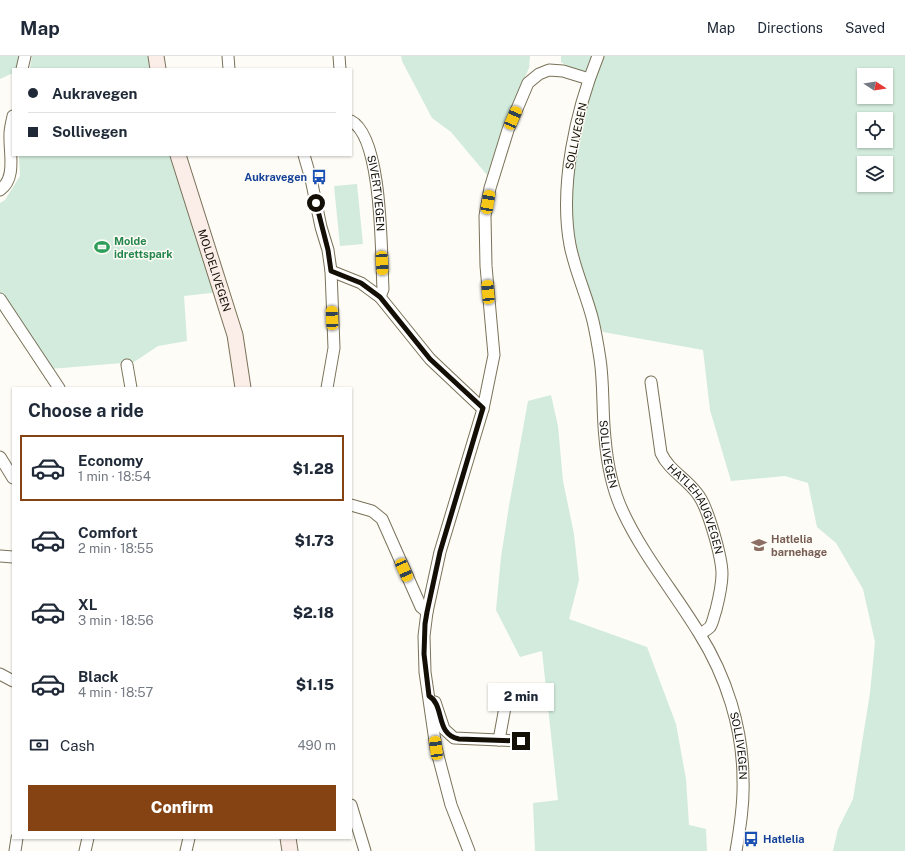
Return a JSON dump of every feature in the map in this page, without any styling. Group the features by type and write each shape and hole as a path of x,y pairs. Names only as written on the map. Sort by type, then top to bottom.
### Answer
{"main road":[{"path":"156,56 158,68"},
{"name":"MOLDELIVEGEN","path":"178,156 235,335 243,387"},
{"path":"288,839 290,851"}],"street":[{"path":"22,68 25,56"},
{"path":"228,56 229,68"},
{"path":"339,56 340,68"},
{"name":"SOLLIVEGEN","path":"598,56 588,79 571,153 567,182 566,211 570,244 580,282 593,320 600,361 605,438 611,474 622,510 644,550 700,634 718,669 732,704 740,738 743,786 736,851"},
{"path":"469,851 451,805 439,764 424,654 425,624 440,552 483,408 494,355 484,242 485,216 490,188 508,130 528,83 539,74 549,70 563,71 588,79"},
{"path":"0,190 8,181 10,133 12,122"},
{"name":"SIVERTVEGEN","path":"352,122 355,123 366,139 373,158 377,189 383,282 383,289 380,297"},
{"path":"304,156 328,250 331,271 334,348 327,387"},
{"path":"331,271 361,283 380,297 430,359 483,408"},
{"path":"0,299 58,387"},
{"path":"127,365 131,387"},
{"name":"HATLEHAUGVEGEN","path":"651,382 660,453 670,468 700,497 705,508 720,558 722,575 719,599 710,627 700,634"},
{"path":"0,457 12,476"},
{"path":"352,505 372,511 382,519 421,607 427,612"},
{"path":"0,556 12,557"},
{"path":"0,674 12,680"},
{"path":"499,740 508,691"},
{"path":"429,696 433,698 436,704 444,729 454,738 521,741"},
{"path":"352,808 365,851"},
{"path":"15,851 17,839"},
{"path":"85,851 88,839"},
{"path":"186,851 189,839"}],"green space":[{"path":"0,56 20,56 17,68 12,68 12,73 0,79"},
{"path":"32,56 151,56 152,68 30,68"},
{"path":"401,56 530,56 529,68 503,127 487,175 451,132 432,118 402,61"},
{"path":"561,56 905,56 905,851 833,851 838,829 853,799 870,693 875,642 863,589 836,543 817,527 808,483 785,476 731,481 710,410 703,350 603,332 580,283 567,206 588,102 595,76 577,72 561,62"},
{"name":"Molde idrettspark","path":"19,156 171,156 220,292 184,296 187,341 158,346 134,362 50,369 0,293 0,203 5,200 20,176"},
{"path":"357,184 363,244 340,246 334,186"},
{"path":"551,395 558,426 563,481 574,534 579,580 569,619 647,647 676,724 686,779 689,825 706,829 707,851 535,851 533,803 558,800 542,651 520,657 496,610 501,557 528,401"}],"place":[{"name":"Aukravegen","path":"319,177"},
{"name":"Molde idrettspark","path":"102,247"},
{"name":"Hatlelia barnehage","path":"759,545"},
{"name":"Hatlelia","path":"751,839"}],"route":[{"path":"316,203 328,250 331,271 361,283 380,297 408,334 430,359 483,408 440,552 425,624 425,672 429,696 433,698 444,729 448,734 459,739 521,741"}]}
